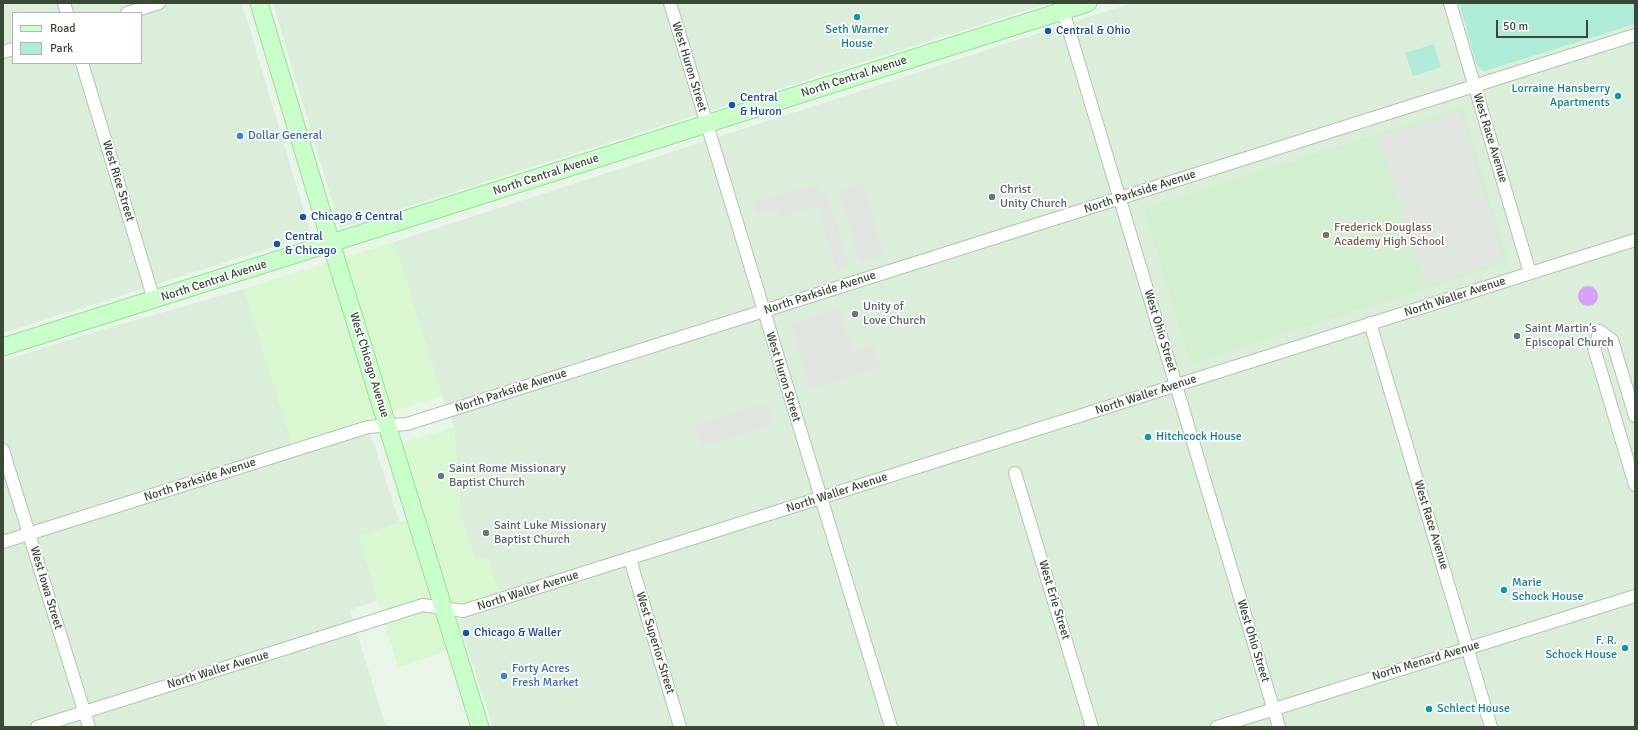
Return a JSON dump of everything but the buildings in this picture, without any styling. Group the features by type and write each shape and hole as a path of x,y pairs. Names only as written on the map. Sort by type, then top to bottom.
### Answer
{"street":[{"path":"130,12 159,3"},
{"name":"West Chicago Avenue","path":"259,3 331,243 480,727"},
{"name":"West Huron Street","path":"670,3 891,727"},
{"name":"North Central Avenue","path":"3,347 706,124 1062,7 1088,3"},
{"name":"West Race Avenue","path":"1450,3 1530,273"},
{"name":"West Ohio Street","path":"1062,7 1279,727"},
{"name":"North Parkside Avenue","path":"3,542 368,427 407,424 1635,35"},
{"name":"West Rice Street","path":"82,64 154,300"},
{"name":"North Waller Avenue","path":"37,727 423,605 463,612 1635,240"},
{"name":"West Race Avenue","path":"1370,324 1491,727"},
{"path":"1617,424 1635,418 1612,340 1600,331 1594,348 1635,485"},
{"name":"West Iowa Street","path":"3,450 88,727"},
{"name":"West Erie Street","path":"1015,473 1092,727"},
{"name":"West Superior Street","path":"630,559 680,727"},
{"name":"North Menard Avenue","path":"1217,727 1635,596"}],"shaded area":[{"path":"3,3 242,3 311,235 3,333"},
{"path":"273,3 1049,3 340,228"},
{"path":"1132,3 1459,3 1476,63 1481,70 1488,70 1635,24 1635,727 493,727 461,628 459,605 498,592 475,560 461,515 454,427 442,396 394,242"},
{"name":"Frederick Douglass Academy High School","path":"1462,107 1508,262 1191,363 1144,209"},
{"path":"1460,112 1504,259 1425,285 1378,138"},
{"path":"863,183 884,255 860,263 839,191"},
{"path":"817,185 819,194 827,192 849,266 837,270 818,206 780,217 776,208 757,214 753,202"},
{"path":"394,242 442,396 292,443 244,289"},
{"path":"1588,286 1595,289 1598,296 1595,303 1588,306 1581,303 1578,296 1581,289"},
{"path":"244,289 292,443 366,420 400,523 359,536 378,600 350,610 386,727 3,727 3,361 98,331"},
{"path":"839,308 853,352 873,345 880,368 810,389 791,324"},
{"path":"767,402 774,424 701,447 694,425"},
{"path":"454,427 461,515 475,560 482,558 489,560 499,592 459,605 442,653 398,667 359,536 425,515 401,443"}],"green space":[{"path":"1459,3 1635,3 1635,24 1485,71 1481,70 1476,63"},
{"path":"1434,44 1441,67 1413,76 1405,53"}],"place":[{"name":"Seth Warner House","path":"857,17"},
{"name":"Central & Ohio","path":"1048,31"},
{"name":"Lorraine Hansberry Apartments","path":"1618,96"},
{"name":"Central & Huron","path":"732,105"},
{"name":"Dollar General","path":"240,136"},
{"name":"Christ Unity Church","path":"992,197"},
{"name":"Chicago & Central","path":"303,217"},
{"name":"Frederick Douglass Academy High School","path":"1326,235"},
{"name":"Central & Chicago","path":"277,244"},
{"name":"Unity of Love Church","path":"855,314"},
{"name":"Saint Martin's Episcopal Church","path":"1517,336"},
{"name":"Hitchcock House","path":"1148,437"},
{"name":"Saint Rome Missionary Baptist Church","path":"441,476"},
{"name":"Saint Luke Missionary Baptist Church","path":"486,533"},
{"name":"Marie Schock House","path":"1504,590"},
{"name":"Chicago & Waller","path":"466,633"},
{"name":"F. R. Schock House","path":"1625,648"},
{"name":"Forty Acres Fresh Market","path":"504,676"},
{"name":"Schlect House","path":"1429,709"}]}
